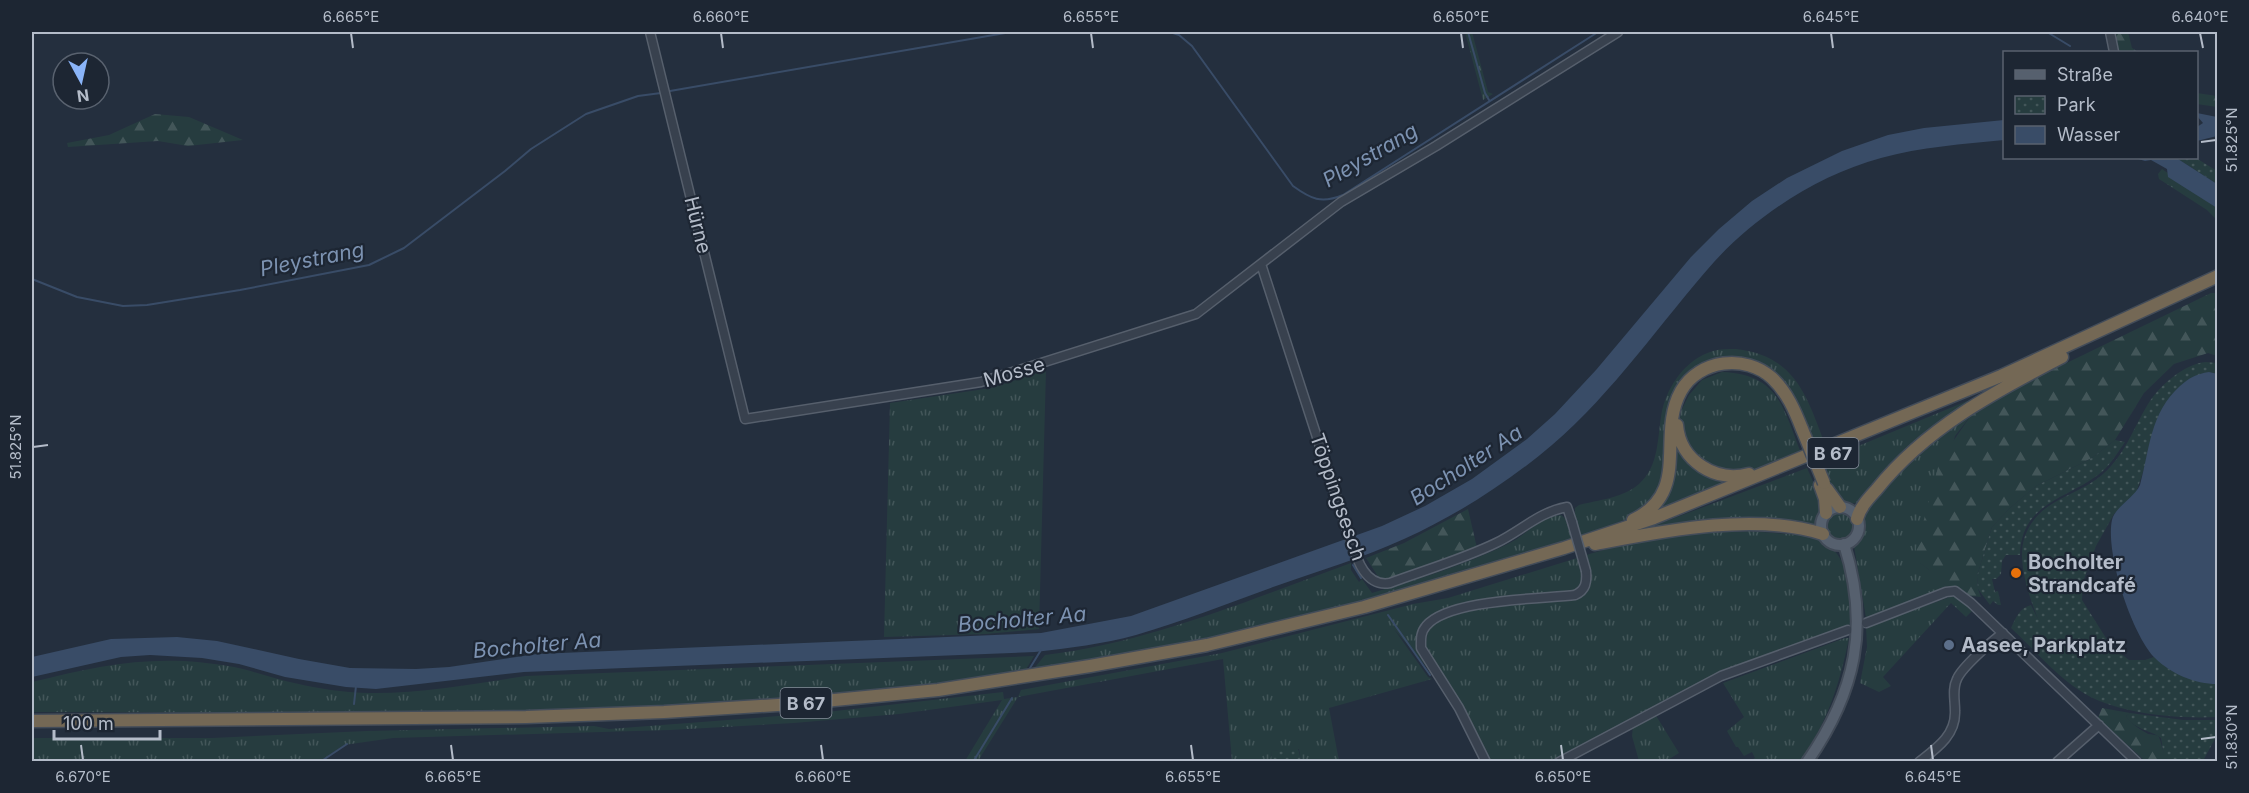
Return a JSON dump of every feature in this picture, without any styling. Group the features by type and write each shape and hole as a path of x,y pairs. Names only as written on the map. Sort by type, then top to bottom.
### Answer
{"highway":[{"name":"B 67","path":"1857,519 1860,509 1889,474 1942,426 1989,395 2074,350 2213,283"},
{"name":"B 67","path":"32,721 526,717 793,704 938,690 1207,645 1364,607 1564,548 1654,518 2001,376 2213,283"},
{"name":"B 67","path":"32,727 528,723 664,719 795,710 938,695 1094,671 1208,650 1421,598 1503,574 1655,523 1858,443 2074,350"},
{"name":"B 67","path":"1564,548 1641,516 1656,505 1670,475 1676,405 1685,385 1701,370 1715,365 1745,364 1761,370 1773,379 1785,393 1822,484 1826,513"},
{"name":"B 67","path":"1800,430 1782,396 1765,380 1748,370 1721,369 1692,382 1682,398 1678,415 1678,432 1688,454 1699,465 1711,472 1726,477 1743,476 1802,459"},
{"name":"B 67","path":"1822,484 1840,507"},
{"name":"B 67","path":"1587,546 1700,527 1779,526 1809,529 1823,534"}],"main road":[{"path":"1840,507 1850,510 1857,519 1855,537 1844,544 1834,544 1823,534 1821,523 1826,513 1840,507"},
{"path":"1807,762 1836,716 1846,691 1856,651 1858,608 1851,564 1844,544"}],"street":[{"name":"Hürne","path":"650,32 745,419"},
{"path":"1261,264 1341,202 1436,146 1618,32"},
{"path":"2110,32 2114,51"},
{"name":"Mosse","path":"745,419 981,382 1196,314 1261,264"},
{"name":"Töppingsesch","path":"1261,264 1358,561 1375,582 1390,583 1494,544 1536,518 1567,507 1586,571 1586,585 1583,590 1575,595 1530,597 1490,603 1439,616 1424,628 1421,648 1459,708 1486,762"},
{"path":"1866,623 1946,592 1955,591 2003,633 2137,762"},
{"path":"1559,762 1721,676 1848,630"},
{"path":"1919,762 1942,743 1953,727 1954,689 1957,678 1994,639 2003,633"},
{"path":"2057,762 2099,725"}],"green space":[{"path":"1465,32 1472,32 1488,92 1493,94 1483,100"},
{"path":"2112,32 2128,32 2132,48 2136,51 2116,51"},
{"path":"2198,93 2217,96 2217,107 2198,104"},
{"path":"155,114 189,117 243,140 188,146 158,141 68,147 67,143 109,135"},
{"path":"2178,159 2198,159 2217,171 2217,184"},
{"path":"2162,169 2217,208 2217,220 2207,210 2159,179 2158,174"},
{"path":"2211,293 2217,293 2217,356 2208,353 2174,364 2144,393 2115,440 2092,458 2036,486 2010,508 1992,527 1977,576 1981,597 1971,596 1948,587 1920,563 1916,549 1940,460 1972,414 2015,388"},
{"path":"1736,349 1756,353 1785,369 1804,394 1825,444 1816,447 1796,406 1747,360 1685,381 1661,492 1639,514 1581,537 1577,520 1575,520 1575,508 1633,489 1651,468 1665,401 1680,374 1694,360 1703,355 1716,350"},
{"path":"2206,362 2217,363 2217,374 2209,372 2145,466 2136,493 2114,514 2096,546 2083,582 2082,600 2111,646 2129,660 2145,660 2154,657 2169,669 2217,684 2217,717 2165,716 2127,710 2093,698 2070,684 2011,628 2016,617 2027,606 2031,605 2038,619 2023,567 2025,536 2032,522 2041,512 2089,484 2111,466 2127,444 2148,404 2166,383 2181,371"},
{"path":"1046,370 1039,629 986,634 884,637 890,403 991,388"},
{"path":"1722,372 1741,374 1756,379 1776,396 1801,453 1739,473 1721,472 1694,456 1679,425 1681,411 1689,395 1702,380"},
{"path":"1984,394 1889,469 1857,503 1844,504 1832,491 1822,461"},
{"path":"1972,414 1955,436 1920,563 1948,587 1866,618 1854,546 1859,536 1864,512 1900,471 1928,446"},
{"path":"1675,438 1685,455 1744,478 1637,522 1653,511"},
{"path":"2115,440 2125,442 2106,468 2085,484 2047,505 2028,524 2022,538 2020,555 2006,555 2002,561 2001,574 1996,579 1992,579 2001,605 1993,601 1990,605 1978,589 1977,576 1992,527 2036,486 2092,458"},
{"path":"1807,468 1823,504 1817,527 1648,528"},
{"path":"1468,509 1477,548 1386,580 1379,578 1366,558 1404,543"},
{"path":"1839,512 1849,516 1853,526 1849,536 1839,540 1829,536 1825,526 1829,516"},
{"path":"1561,515 1567,520 1571,539 1425,586 1248,631 1032,671 1045,655 1085,649 1162,630 1238,605 1351,563 1351,570 1359,582 1362,579 1372,593 1475,559 1515,540 1545,519"},
{"path":"1749,531 1811,536 1834,550 1846,571 1849,584 1851,624 1739,665 1692,686 1551,761 1490,761 1467,715 1425,645 1430,627 1450,615 1465,611 1531,601 1566,600 1583,596 1590,584 1586,555 1662,536"},
{"path":"1577,558 1583,578 1581,587 1573,592 1488,600 1445,609 1433,614 1422,625 1417,640 1432,673 1394,629 1428,677 1432,679 1329,708 1339,761 1301,761 1299,749 1271,751 1272,761 1232,761 1223,659 1018,697 1021,690 1222,653 1413,604 1448,598"},
{"path":"1953,596 1964,602 1972,611 1966,617 1951,603 1883,677 1891,686 1879,692 1860,683 1867,647 1866,627"},
{"path":"1849,638 1831,702 1818,732 1800,761 1749,761 1755,758 1752,752 1744,756 1727,731 1744,717 1723,683"},
{"path":"1034,656 1025,671 914,688 681,708 496,713 32,712 32,682 132,662 207,663 240,668 313,687 340,691 392,693 438,689 526,676"},
{"path":"1003,692 1004,699 1018,697 978,761 965,761 1002,700 899,714 794,723 670,730 393,738 344,745 320,761 32,762 32,738 212,738 367,731 594,726 609,729 818,713"},
{"path":"2102,708 2130,713 2126,716 2133,724 2148,734 2158,736 2169,761 2145,761 2098,718"},
{"path":"2130,713 2183,720 2217,720 2217,735 2203,761 2169,761 2164,756 2161,738 2133,724 2126,716"},
{"path":"1655,714 1679,753 1666,761 1639,761 1632,736 1633,726"},
{"path":"1298,748 1301,761 1272,761 1271,751"}],"water":[{"path":"2198,113 2217,117 2217,136 2198,141 2198,126 2203,123 2198,117"},
{"path":"2003,120 2003,140 1896,154 1858,165 1812,186 1749,228 1714,262 1596,403 1552,445 1481,497 1424,530 1373,552 1136,635 1035,652 524,672 376,689 346,687 285,677 239,664 202,658 150,655 121,657 32,677 32,657 111,639 177,637 217,641 350,668 416,669 449,667 537,654 1041,633 1131,616 1382,526 1425,506 1472,479 1527,439 1555,414 1596,370 1691,257 1752,201 1787,178 1842,151 1888,135 1924,128"},
{"path":"2138,159 2178,159 2217,184 2217,208 2168,177 2167,169 2151,160"},
{"path":"2209,372 2218,374 2217,684 2192,680 2176,673 2161,664 2146,647 2122,593 2116,572 2111,534 2114,516 2140,485 2153,432 2162,408 2170,396 2186,381 2196,375"}],"waterway":[{"name":"Pleystrang","path":"670,91 1011,32"},
{"name":"Pleystrang","path":"1170,32 1179,35 1192,46 1293,186 1311,197 1322,200 1343,195 1598,32"},
{"path":"1468,32 1489,100"},
{"name":"Pleystrang","path":"2047,32 2070,46"},
{"name":"Pleystrang","path":"32,279 77,297 123,306 147,305 240,290 369,265 404,248 531,149 586,114 638,96 661,93"},
{"path":"1353,565 1361,578"},
{"path":"1388,615 1430,675"},
{"path":"1030,668 1041,650"},
{"path":"354,704 356,686"},
{"path":"973,762 1012,698"},
{"path":"320,762 347,744"}],"place":[{"name":"Bocholter Strandcafé","path":"2016,573"},
{"name":"Aasee, Parkplatz","path":"1949,645"}],"water label":[{"name":"Bocholter Aa","path":"1466,465"},
{"name":"Bocholter Aa","path":"1022,619"},
{"name":"Bocholter Aa","path":"537,645"}]}
